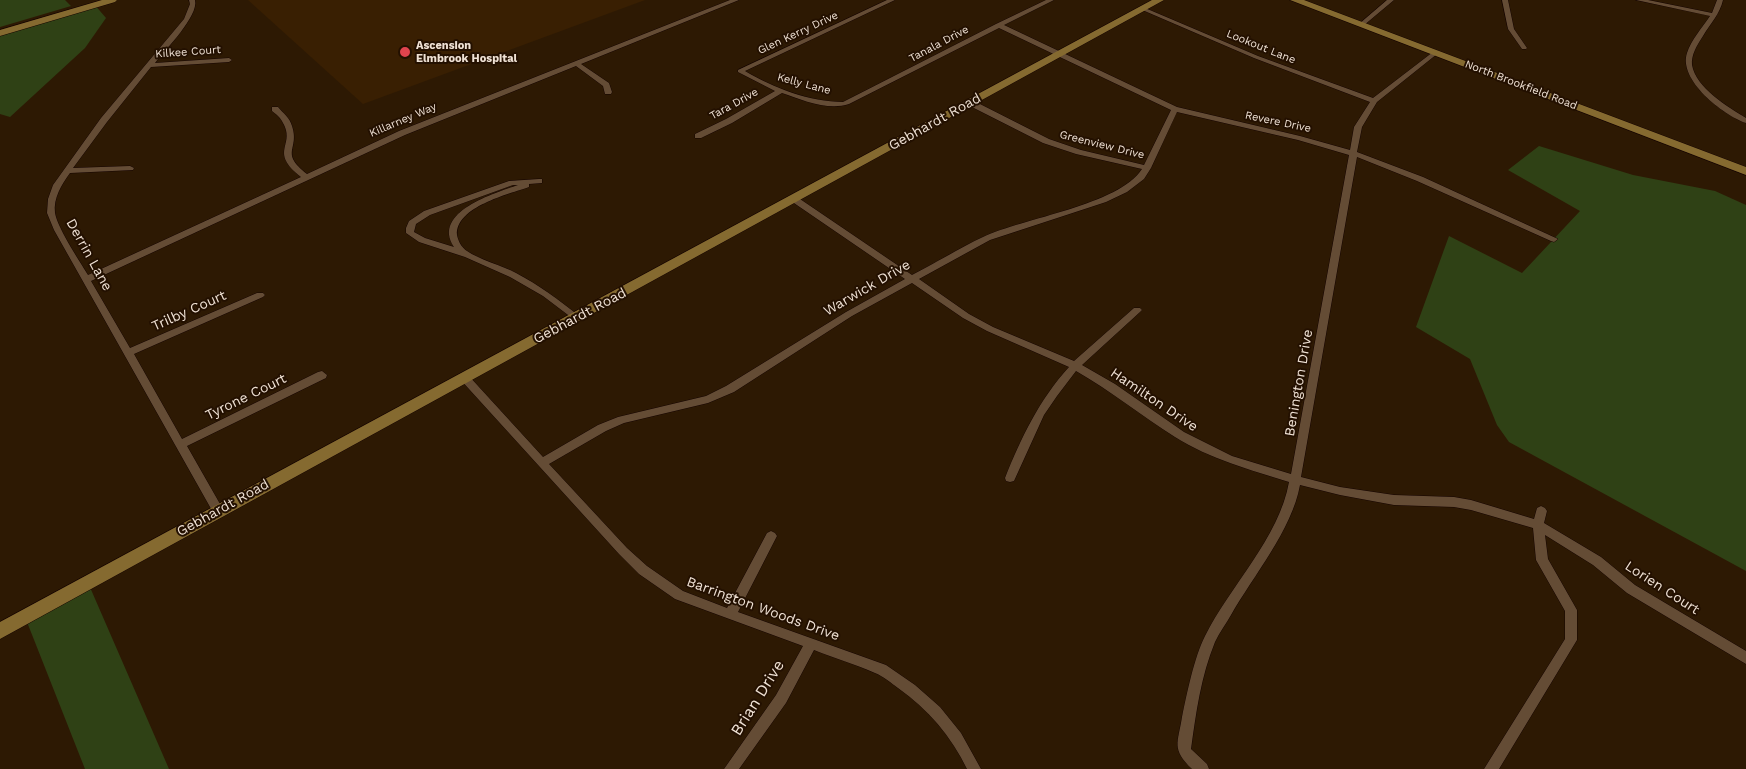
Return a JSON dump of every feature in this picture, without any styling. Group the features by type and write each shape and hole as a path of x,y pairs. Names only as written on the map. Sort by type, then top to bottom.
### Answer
{"street":[{"path":"0,33 112,0"},
{"name":"Derrin Lane","path":"192,0 193,4 187,19 104,120 57,185 52,199 51,212 58,230 218,510"},
{"name":"Killarney Way","path":"87,280 402,132 736,0"},
{"name":"Glen Kerry Drive","path":"740,71 892,0"},
{"name":"Tanala Drive","path":"837,104 844,104 858,98 998,25 1051,0"},
{"name":"Gebhardt Road","path":"0,631 218,510 576,318 1159,0"},
{"name":"North Brookfield Road","path":"1295,0 1746,170"},
{"path":"1361,25 1391,0"},
{"path":"1505,0 1510,28 1524,48"},
{"path":"1640,0 1714,15"},
{"path":"1720,0 1714,15 1696,41 1689,58 1689,66 1695,80 1707,93 1746,121"},
{"name":"Lookout Lane","path":"1143,9 1256,57 1374,101"},
{"name":"Revere Drive","path":"998,25 1175,109 1300,138 1353,153 1403,172 1554,240"},
{"name":"Benington Drive","path":"1202,769 1186,754 1184,749 1193,693 1210,639 1242,585 1277,532 1286,514 1296,480 1353,153 1361,119 1374,101 1435,53"},
{"name":"Kilkee Court","path":"149,65 228,60"},
{"path":"577,64 606,85 608,92"},
{"name":"Kelly Lane","path":"740,71 780,91 837,104"},
{"name":"Tara Drive","path":"698,136 729,121 780,91"},
{"name":"Greenview Drive","path":"971,103 1046,142 1147,168"},
{"path":"275,109 288,125 290,133 286,150 290,164 305,176"},
{"name":"Warwick Drive","path":"542,462 609,425 622,420 708,399 730,389 842,318 987,238 1114,196 1134,184 1147,168 1175,109"},
{"path":"67,171 130,168"},
{"path":"468,255 454,242 452,234 454,226 465,212 485,200 539,181 512,183 427,213 412,222 410,233 468,255 530,284 576,318"},
{"name":"Hamilton Drive","path":"794,199 910,280 966,316 990,329 1076,366 1112,387 1180,435 1211,452 1296,480 1372,497 1454,502 1471,505 1538,525"},
{"name":"Trilby Court","path":"129,352 260,295"},
{"path":"1010,478 1040,412 1053,392 1076,366 1137,310"},
{"name":"Tyrone Court","path":"182,444 322,375"},
{"name":"Barrington Woods Drive","path":"464,378 623,551 643,570 679,595 881,670 907,685 937,711 951,728 974,769"},
{"path":"1491,769 1571,640 1571,610 1542,560 1538,525 1541,511"},
{"name":"Lorien Court","path":"1538,525 1597,560 1631,589 1746,658"},
{"path":"730,614 771,536"},
{"name":"Brian Drive","path":"731,769 776,707 811,643"}],"shaded area":[{"name":"Ascension Elmbrook Hospital","path":"248,0 645,0 363,104"}],"green space":[{"path":"0,0 65,0 71,6 0,27"},
{"path":"94,4 106,18 85,48 10,117 0,114 0,32"},
{"path":"1539,146 1633,175 1715,191 1746,205 1746,571 1509,442 1497,425 1470,359 1416,327 1449,236 1522,273 1580,211 1508,170"},
{"path":"89,585 169,769 85,769 27,622"}],"place":[{"name":"Ascension Elmbrook Hospital","path":"405,52"}]}
